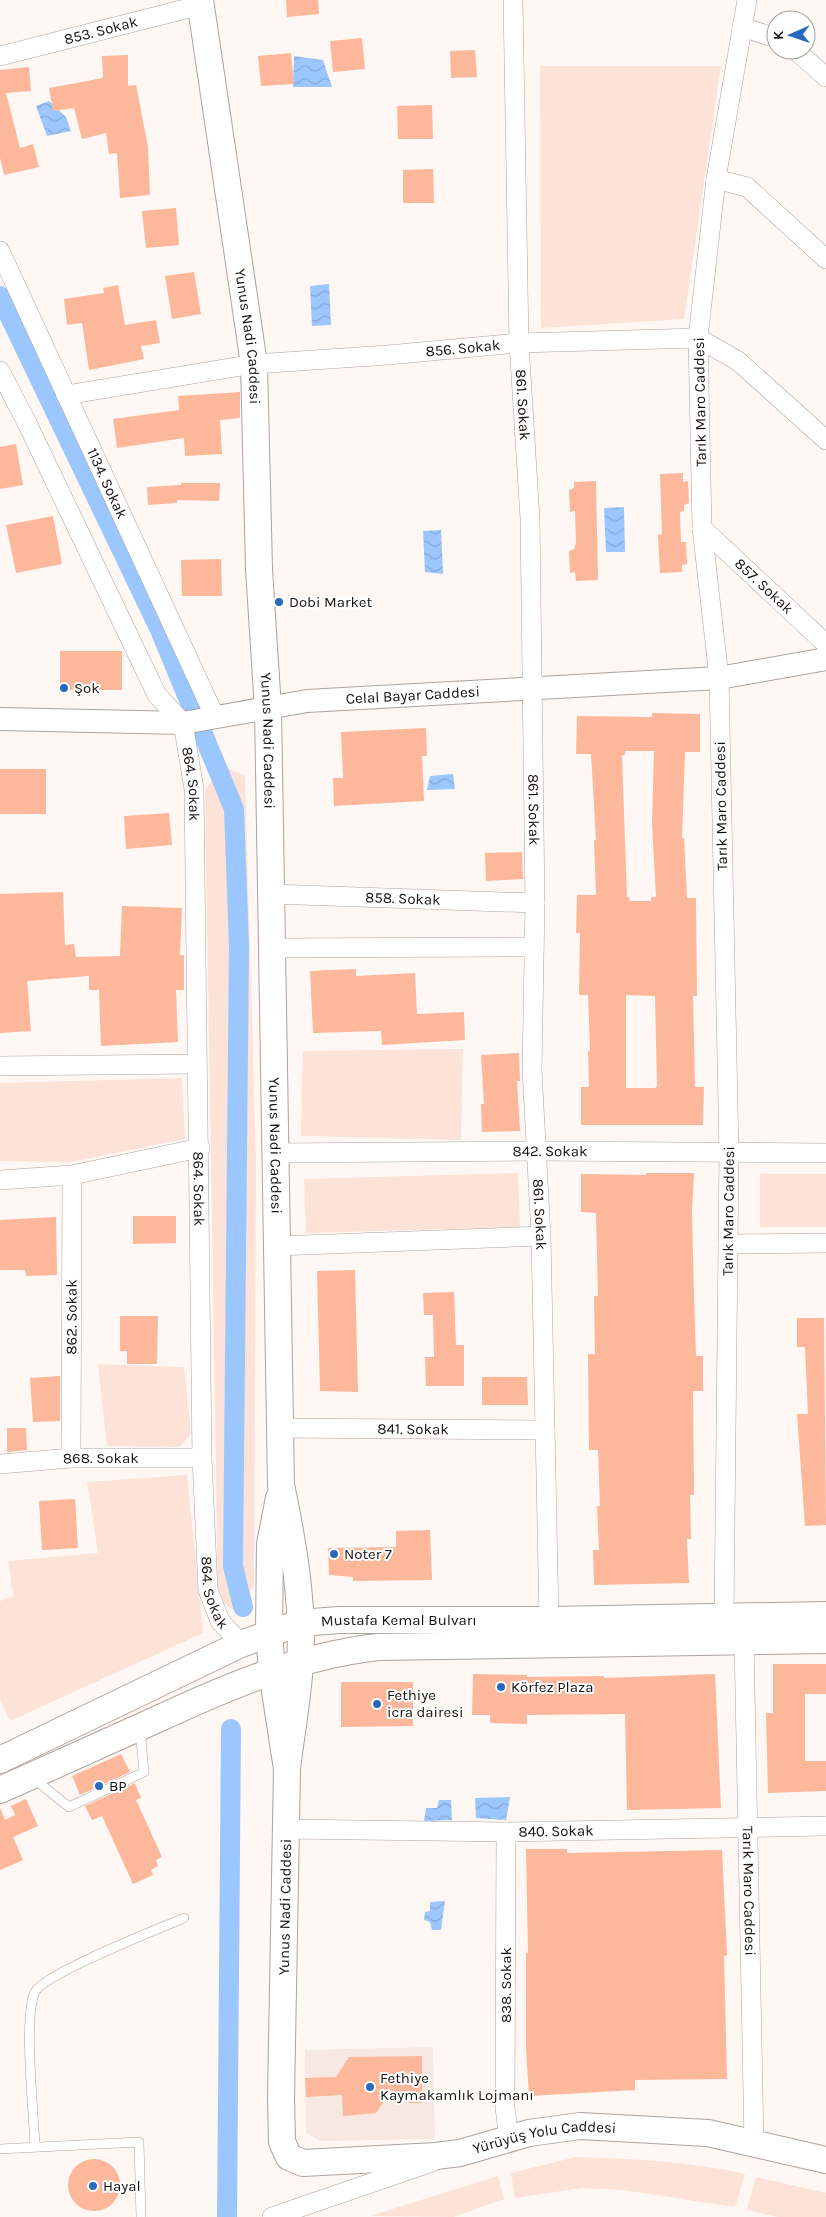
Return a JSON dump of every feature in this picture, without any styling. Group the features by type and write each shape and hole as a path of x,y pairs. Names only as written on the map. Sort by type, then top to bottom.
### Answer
{"main road":[{"name":"Yunus Nadi Caddesi","path":"200,2 254,364 259,569 268,709 279,1428 281,1485 293,1544 301,1662 287,1769 281,2098 282,2142 285,2152 293,2160 304,2163 460,2153"},
{"name":"Yunus Nadi Caddesi","path":"281,1485 270,1544 269,1632 272,1672 287,1769"},
{"name":"Mustafa Kemal Bulvarı","path":"0,1760 241,1644 269,1632 299,1623 339,1620 549,1620 826,1615"},
{"name":"Mustafa Kemal Bulvarı","path":"0,1790 195,1701 301,1662 340,1652 378,1648 826,1640"},
{"name":"Yürüyüş Yolu Caddesi","path":"460,2153 552,2129 580,2126 708,2133 826,2160"}],"street":[{"name":"861. Sokak","path":"513,0 519,343 530,519 530,687 535,903 532,1070 541,1236 549,1620"},
{"name":"Tarık Maro Caddesi","path":"724,1616 729,1153 719,678 702,528 698,338 716,179 747,0"},
{"name":"853. Sokak","path":"0,56 200,2"},
{"path":"742,27 766,35"},
{"path":"806,60 826,77"},
{"path":"716,179 747,187 826,259"},
{"name":"1134. Sokak","path":"0,251 214,717"},
{"name":"856. Sokak","path":"66,395 254,364 388,356 519,343 698,338"},
{"path":"698,338 738,361 826,440"},
{"path":"1,379 27,423 157,695 184,723"},
{"name":"857. Sokak","path":"702,528 826,644"},
{"name":"Celal Bayar Caddesi","path":"0,719 184,723 307,701 530,687 719,678 826,659"},
{"name":"864. Sokak","path":"184,723 194,789 197,1064 200,1148 202,1458 208,1590 220,1621 241,1644"},
{"name":"858. Sokak","path":"271,894 535,903"},
{"path":"272,948 534,947"},
{"path":"0,1066 197,1064"},
{"path":"0,1180 72,1175 200,1148"},
{"name":"842. Sokak","path":"275,1153 535,1151 826,1153"},
{"name":"862. Sokak","path":"71,1458 72,1175"},
{"path":"277,1246 541,1236"},
{"path":"728,1244 826,1243"},
{"name":"841. Sokak","path":"279,1428 545,1430"},
{"name":"868. Sokak","path":"0,1464 71,1458 202,1458"},
{"name":"Tarık Maro Caddesi","path":"744,1640 754,2143"},
{"name":"840. Sokak","path":"286,1829 506,1832 826,1826"},
{"name":"838. Sokak","path":"506,1832 505,2108 509,2139"},
{"name":"Yürüyüş Yolu Caddesi","path":"272,2217 460,2153"}],"lane":[{"path":"31,1776 69,1807 144,1772 139,1727"},
{"path":"35,2147 30,2033 32,2001 36,1990 73,1967 184,1918"},
{"path":"0,2150 139,2142 141,2217"}],"shaded area":[{"path":"540,66 721,66 684,319 541,328"},
{"path":"226,767 245,776 256,1162 254,1587 233,1610 218,1598 205,789"},
{"path":"463,1049 461,1140 301,1136 303,1051"},
{"path":"182,1078 185,1139 71,1162 0,1161 0,1083"},
{"path":"518,1173 520,1227 306,1233 304,1179"},
{"path":"760,1174 826,1174 826,1227 760,1227"},
{"path":"98,1364 184,1367 191,1434 179,1447 107,1446"},
{"path":"187,1475 203,1633 10,1721 0,1700 0,1601 13,1596 8,1561 98,1553 87,1482"},
{"name":"Fethiye Kaymakamlık Lojmanı","path":"433,2047 435,2139 319,2141 306,2132 305,2050"},
{"path":"576,2157 682,2163 745,2174 735,2207 623,2190 582,2188 515,2198 511,2173"},
{"path":"498,2176 504,2199 453,2217 370,2216"},
{"path":"756,2177 826,2193 826,2217 778,2217 747,2210"}],"water":[{"path":"294,56 323,60 332,87 293,87"},
{"path":"49,101 66,117 71,131 47,136 36,106"},
{"path":"329,284 331,325 312,326 310,286"},
{"path":"624,507 625,552 606,552 604,508"},
{"path":"441,530 443,574 425,572 423,531"},
{"path":"453,774 455,789 427,790 430,776"},
{"path":"510,1797 506,1820 476,1818 475,1798"},
{"path":"439,1800 451,1800 452,1820 424,1821 426,1808 437,1808"},
{"path":"445,1901 441,1930 432,1930 430,1922 424,1920 425,1912 430,1911 430,1902"}],"building":[{"path":"286,0 318,0 319,14 287,17"},
{"path":"362,38 365,69 333,72 330,41"},
{"path":"475,50 477,77 451,78 450,51"},
{"path":"291,53 294,84 261,86 258,56"},
{"path":"128,55 128,86 136,85 148,147 150,195 120,198 117,153 109,154 106,133 82,139 74,108 53,111 49,88 103,78 102,56"},
{"path":"29,67 31,91 6,93 20,148 33,144 39,167 4,175 0,158 0,70"},
{"path":"432,105 433,139 398,139 397,106"},
{"path":"433,169 434,203 403,203 403,170"},
{"path":"176,208 179,245 146,248 142,211"},
{"path":"194,272 201,314 172,319 165,276"},
{"path":"118,285 125,325 156,320 160,343 141,346 144,359 89,370 82,323 67,325 64,299 104,293 103,288"},
{"path":"240,392 240,418 220,420 222,454 185,456 184,438 117,448 113,419 179,410 178,396"},
{"path":"16,444 23,485 0,489 0,447"},
{"path":"683,473 683,482 688,481 689,503 684,505 684,511 680,512 681,542 686,542 687,564 682,565 682,572 660,573 658,535 662,534 660,474"},
{"path":"596,481 598,580 576,581 575,572 570,573 569,551 574,549 576,543 575,511 570,512 569,490 574,488 574,482"},
{"path":"181,483 220,483 219,501 177,500 177,503 148,505 147,487 181,485"},
{"path":"53,516 62,564 16,573 6,525"},
{"path":"221,559 222,596 182,596 181,560"},
{"path":"60,651 122,651 122,690 60,690"},
{"path":"652,713 700,714 700,752 685,752 682,838 684,838 687,898 696,898 697,996 693,996 695,1087 704,1087 703,1125 581,1125 581,1087 589,1087 588,1051 590,1051 588,995 579,995 580,933 576,933 577,895 596,895 594,840 596,840 591,754 576,754 577,716 652,717","holes":["625,751 654,751 652,823 656,897 651,897 651,901 630,901 629,897 627,897 622,755 625,755","626,995 655,996 657,1086 655,1088 626,1088"]},
{"path":"426,728 427,756 422,756 424,801 334,806 333,778 343,778 341,732"},
{"path":"0,769 46,769 46,814 0,814"},
{"path":"169,813 172,845 126,849 124,816"},
{"path":"522,852 523,879 486,881 485,853"},
{"path":"63,892 65,945 74,944 76,957 120,956 122,906 182,908 180,955 184,955 184,990 176,990 178,1042 101,1046 99,990 89,990 89,976 27,981 31,1031 0,1033 0,894"},
{"path":"356,969 356,976 415,973 417,1014 464,1012 465,1040 382,1045 381,1031 313,1033 310,971"},
{"path":"519,1053 520,1081 517,1081 520,1131 482,1132 481,1104 484,1104 481,1055"},
{"path":"646,1173 694,1173 692,1211 696,1356 703,1356 703,1391 693,1391 694,1495 690,1495 691,1539 687,1539 689,1583 594,1585 593,1550 599,1550 597,1506 600,1506 598,1450 589,1450 588,1354 595,1354 594,1296 598,1296 596,1213 581,1212 581,1174 646,1175"},
{"path":"133,1216 176,1216 176,1243 133,1244"},
{"path":"56,1217 57,1275 26,1276 25,1270 0,1270 0,1220"},
{"path":"355,1270 358,1392 320,1391 317,1271"},
{"path":"454,1292 456,1345 464,1345 464,1386 426,1386 425,1357 434,1357 433,1315 424,1315 423,1293"},
{"path":"120,1316 158,1316 157,1364 127,1364 127,1351 120,1351"},
{"path":"797,1318 824,1318 826,1525 805,1526 797,1414 808,1414 805,1347 797,1347"},
{"path":"60,1376 60,1421 33,1422 30,1378"},
{"path":"482,1377 527,1377 528,1405 482,1405"},
{"path":"7,1428 26,1428 27,1450 7,1452"},
{"path":"75,1499 78,1548 42,1550 39,1501"},
{"path":"430,1530 432,1580 353,1581 353,1577 329,1575 328,1548 396,1547 396,1531"},
{"path":"773,1664 826,1664 826,1694 805,1694 805,1761 826,1761 826,1791 768,1793 766,1713 773,1713"},
{"path":"473,1674 527,1675 527,1677 604,1676 604,1678 715,1674 721,1808 627,1810 625,1714 527,1715 527,1724 490,1723 490,1715 472,1715"},
{"name":"Fethiye icra dairesi","path":"341,1682 413,1682 413,1726 341,1727"},
{"path":"121,1754 130,1772 80,1795 72,1776"},
{"path":"135,1783 141,1798 136,1800 162,1857 156,1860 158,1866 151,1870 153,1875 133,1884 102,1816 92,1820 85,1806"},
{"path":"26,1799 38,1826 13,1837 23,1860 0,1870 0,1808 5,1820 15,1815 11,1806"},
{"path":"526,1849 567,1849 567,1853 722,1850 727,1955 724,1956 727,2079 635,2080 635,2090 529,2096 526,2048 526,1953 528,1953"},
{"name":"Fethiye Kaymakamlık Lojmanı","path":"422,2056 422,2103 410,2103 391,2091 376,2113 343,2116 342,2095 306,2097 305,2078 336,2077 349,2057"},
{"path":"89,2159 99,2159 113,2166 120,2180 120,2190 113,2204 99,2211 89,2211 79,2207 72,2200 68,2190 68,2180 72,2170 79,2163"}],"waterway":[{"path":"0,296 160,630 234,809 239,946 233,1566 243,1607"},
{"path":"227,2217 231,1729"}],"place":[{"name":"Dobi Market","path":"279,602"},
{"name":"Şok","path":"64,688"},
{"name":"Noter 7","path":"334,1554"},
{"name":"Körfez Plaza","path":"501,1687"},
{"name":"Fethiye icra dairesi","path":"377,1704"},
{"name":"BP","path":"99,1786"},
{"name":"Fethiye Kaymakamlık Lojmanı","path":"370,2087"},
{"name":"Hayal","path":"93,2186"}]}
